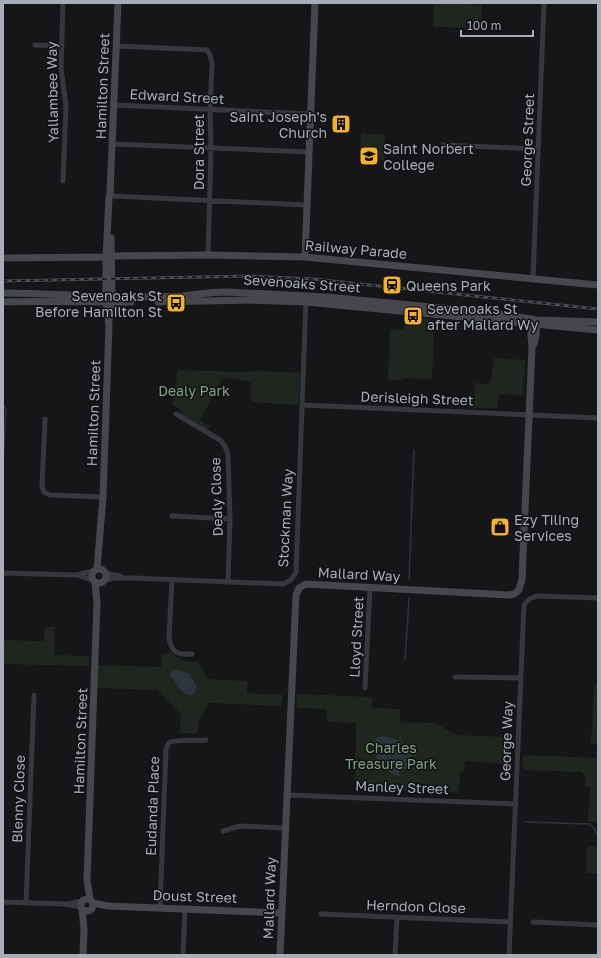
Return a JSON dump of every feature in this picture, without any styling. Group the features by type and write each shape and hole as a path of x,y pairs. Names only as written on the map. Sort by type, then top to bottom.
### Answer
{"street":[{"name":"Yallambee Way","path":"63,3 61,68 66,106 63,181"},
{"name":"Hamilton Street","path":"83,955 88,880 99,548 103,497 109,257 118,3"},
{"path":"305,257 315,3"},
{"name":"George Street","path":"533,278 544,3"},
{"path":"35,45 62,46"},
{"name":"Dora Street","path":"117,46 207,50 210,55 212,62 208,255"},
{"name":"Edward Street","path":"115,105 311,114"},
{"path":"113,144 309,152"},
{"path":"443,145 538,149"},
{"path":"111,197 307,205"},
{"name":"Railway Parade","path":"3,258 208,255 305,257 598,285"},
{"name":"Sevenoaks Street","path":"3,302 109,300 228,292 306,299 343,298 495,313 534,322 598,330"},
{"name":"Sevenoaks Street","path":"3,293 40,293 109,300"},
{"name":"Stockman Way","path":"76,575 283,584 291,580 296,572 306,299"},
{"name":"Sevenoaks Street","path":"534,322 598,322"},
{"name":"Mallard Way","path":"280,955 296,595 299,588 306,584 508,595 514,594 519,590 522,579 532,348 536,335 534,322"},
{"name":"Derisleigh Street","path":"303,405 598,418"},
{"name":"Dealy Close","path":"176,414 220,440 225,446 228,454 230,519 228,582"},
{"path":"45,419 42,486 44,492 50,495 103,497"},
{"path":"172,516 230,519"},
{"path":"3,573 99,576"},
{"path":"172,580 169,637 170,644 173,650 178,653 192,654"},
{"name":"Lloyd Street","path":"365,688 370,587"},
{"name":"George Way","path":"509,955 524,608 527,601 537,596 598,598"},
{"path":"455,677 520,678"},
{"name":"Blenny Close","path":"26,903 34,695"},
{"name":"Eudanda Place","path":"160,908 166,749 169,743 174,740 206,740"},
{"name":"Manley Street","path":"287,795 516,804"},
{"path":"223,831 240,826 285,828"},
{"name":"Doust Street","path":"3,902 281,913"},
{"path":"183,955 185,909"},
{"name":"Herndon Close","path":"321,914 510,922"},
{"path":"395,955 397,918"},
{"path":"533,922 598,925"}],"green space":[{"path":"434,3 482,5 481,28 433,27"},
{"path":"361,133 385,135 384,160 360,159"},
{"path":"409,317 434,320 432,379 403,378 402,380 388,380 390,329 404,330 405,322 409,322"},
{"path":"494,358 525,360 523,395 499,394 497,408 474,408 475,383 489,384 489,382 491,382"},
{"name":"Dealy Park","path":"178,370 246,372 264,370 300,373 299,405 251,402 251,382 231,378 222,379 200,420 211,427 207,430 183,416 178,408 172,405"},
{"path":"45,627 55,627 54,655 89,656 89,666 3,664 4,640 44,641"},
{"path":"171,652 176,657 183,660 198,662 208,679 247,681 247,693 283,695 282,706 209,703 200,718 197,733 180,733 181,714 157,690 97,688 98,665 161,667 162,655"},
{"path":"594,685 598,685 598,822 588,822 590,787 585,787 586,777 581,772 523,770 523,755 596,758 597,744 591,744"},
{"name":"Charles Treasure Park","path":"297,694 372,697 372,708 400,709 400,722 435,723 456,735 510,737 508,764 465,761 464,772 460,773 459,793 355,789 356,723 327,722 327,709 297,708"},
{"path":"587,846 598,846 598,873 586,873"}],"shaded area":[{"path":"173,670 191,674 190,676 196,687 193,695 189,695 182,691 170,676"},
{"path":"383,736 403,743 408,749 410,755 409,767 399,772 400,776 389,772 377,759 373,748 373,742 378,737"}],"waterway":[{"path":"3,405 6,409 3,466"},
{"path":"409,579 414,450"},
{"path":"405,660 409,598"},
{"path":"400,736 400,742"},
{"path":"410,755 415,756"},
{"path":"525,822 589,824 594,828 598,836"}],"railway":[{"path":"3,281 251,276 313,279 598,309"}],"place":[{"name":"Saint Joseph's Church","path":"341,124"},
{"name":"Saint Norbert College","path":"369,156"},
{"name":"Queens Park","path":"392,285"},
{"name":"Sevenoaks St Before Hamilton St","path":"176,303"},
{"name":"Sevenoaks St after Mallard Wy","path":"413,316"},
{"name":"Ezy Tiling Services","path":"500,527"}]}
